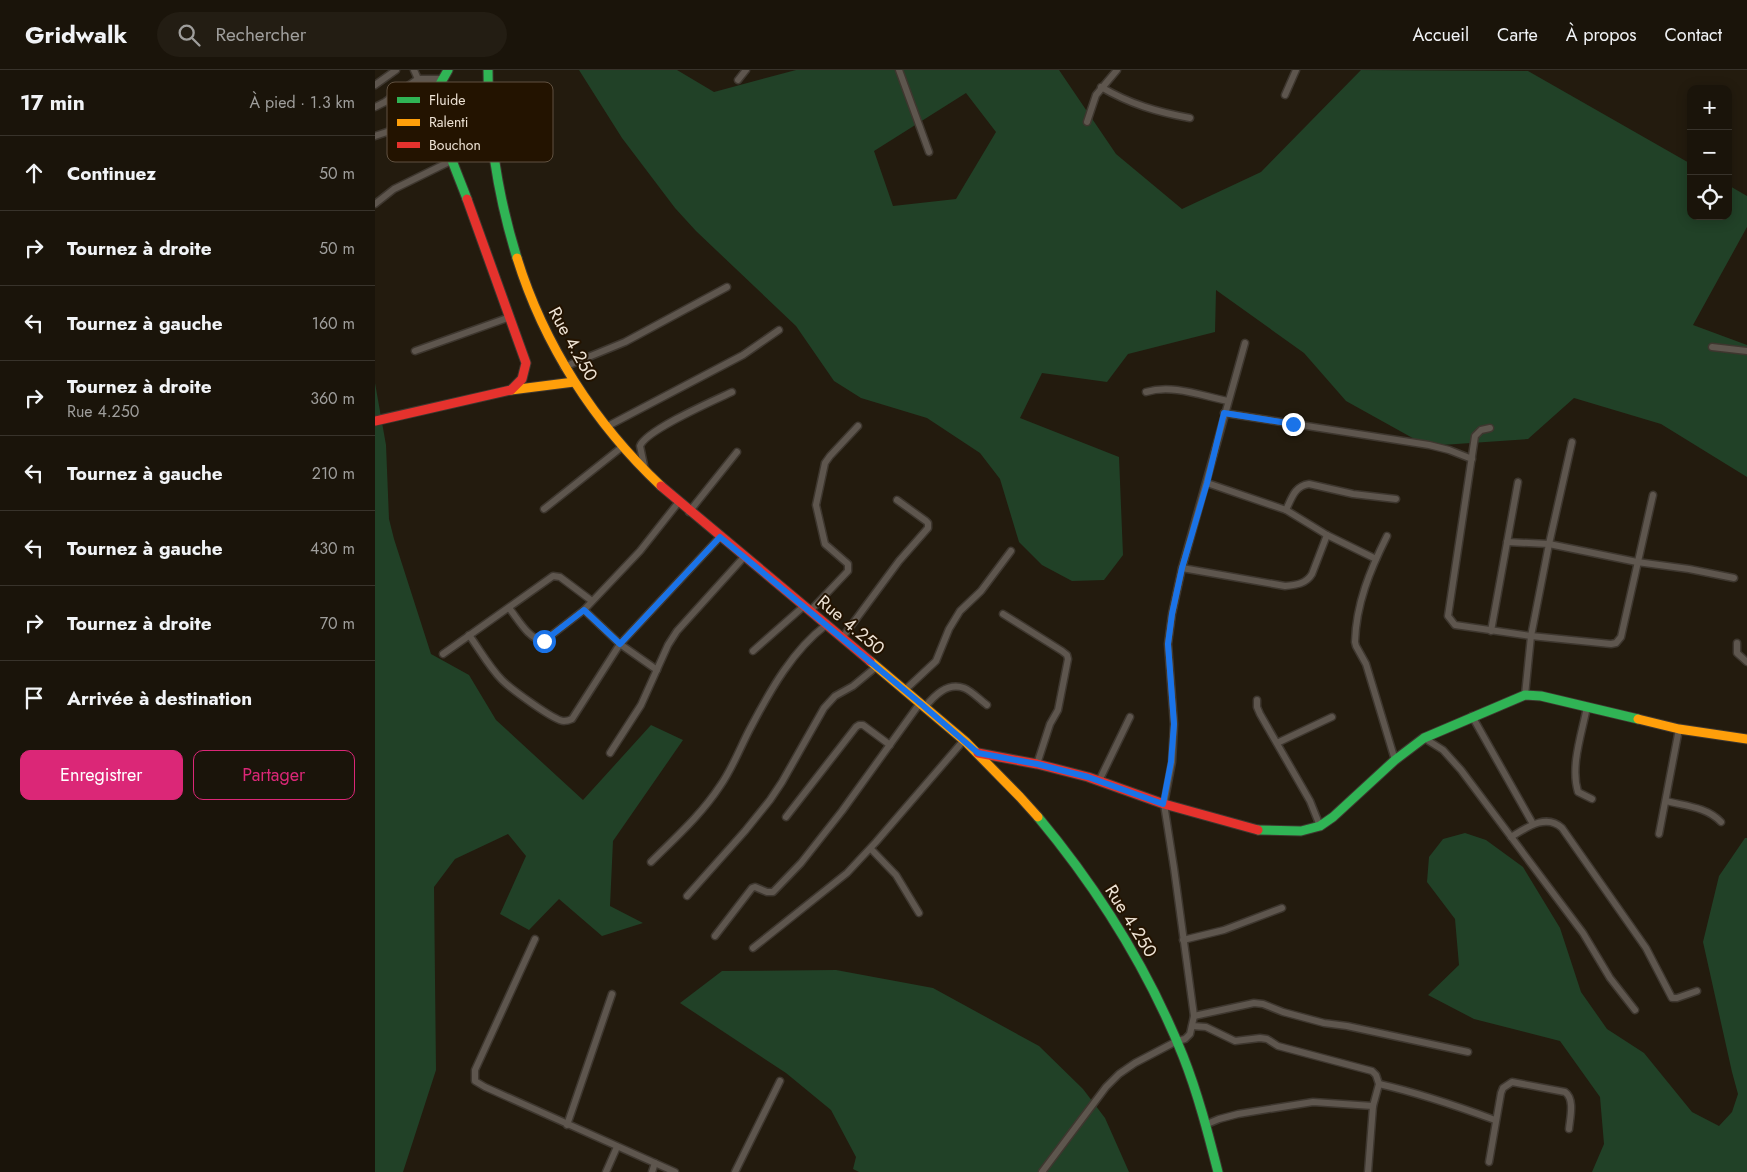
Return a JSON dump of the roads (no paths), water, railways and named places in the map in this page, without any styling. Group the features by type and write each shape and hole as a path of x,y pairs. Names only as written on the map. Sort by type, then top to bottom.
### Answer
{"street":[{"path":"375,85 396,70"},
{"path":"414,70 419,79"},
{"path":"441,82 448,70"},
{"path":"738,80 746,70"},
{"path":"899,70 929,152"},
{"path":"1087,122 1091,107 1101,87 1117,70"},
{"path":"1285,95 1296,70"},
{"path":"415,82 419,79 442,79"},
{"path":"1101,87 1123,100 1141,107 1190,118"},
{"path":"375,107 387,101"},
{"path":"375,136 387,132"},
{"path":"375,204 393,189 449,162"},
{"path":"454,162 527,363 526,374 521,382 511,390"},
{"name":"Rue 4.250","path":"495,162 508,230 519,270 535,311 573,382 622,447 678,503 923,705 978,753 1022,798 1083,874 1136,957 1177,1041 1207,1124 1217,1172"},
{"path":"564,367 625,342 727,287"},
{"path":"415,351 510,317"},
{"path":"606,427 743,355 779,330"},
{"path":"1042,1172 1106,1087 1119,1074 1135,1063 1177,1041 1185,1039 1190,1034 1192,1026 1193,1016 1174,868 1163,804 1171,762 1174,724 1168,644 1172,614 1182,568 1245,343"},
{"path":"1712,346 1747,351"},
{"path":"375,421 511,390 573,382"},
{"path":"1146,392 1157,389 1172,389 1228,401"},
{"path":"646,472 640,446 645,438 691,411 733,392"},
{"path":"1224,413 1429,445 1472,459"},
{"path":"753,651 807,609 848,571 848,564 825,544 816,505 825,463 858,426"},
{"path":"1490,428 1477,432 1475,436 1448,616 1455,625 1531,636 1611,644 1616,642 1621,637 1627,615 1653,495"},
{"path":"1525,695 1531,636 1572,442"},
{"path":"544,509 622,447"},
{"path":"689,512 737,452"},
{"path":"1491,631 1519,482"},
{"path":"1207,483 1286,510 1327,535 1376,559"},
{"path":"1286,510 1297,489 1309,484 1353,494 1396,498"},
{"path":"841,638 899,561 928,528 926,521 897,500"},
{"path":"509,608 538,641 544,641 584,610 639,551 678,503"},
{"path":"1182,568 1285,586 1297,585 1312,574 1327,535"},
{"path":"1387,536 1366,583 1359,610 1356,646 1366,664 1395,760"},
{"path":"469,635 493,670 503,681 538,707 565,722 572,719 620,644 720,537"},
{"path":"1507,542 1549,544 1637,562 1689,569 1734,578"},
{"path":"905,690 936,661 949,629 960,611 981,591 1011,552"},
{"path":"610,753 641,705 677,631 744,556"},
{"path":"443,654 553,576 557,575 592,601"},
{"path":"584,610 620,644 657,670"},
{"path":"1003,614 1067,655 1068,660 1058,710 1050,724 1037,764"},
{"path":"651,862 699,814 721,786 752,725 779,679 805,643 826,625"},
{"path":"1737,643 1737,652 1747,662"},
{"path":"687,896 770,800 824,708 835,696 853,686 876,667"},
{"path":"715,936 752,888 755,887 767,892 773,892 801,863 890,745 923,705 943,690 955,687 964,688 987,705"},
{"path":"978,753 1037,764 1099,781 1163,804 1253,830 1301,831 1320,826 1339,812 1395,760 1424,738 1525,695 1541,696 1679,729 1747,739"},
{"path":"1257,700 1260,714 1309,801 1320,826"},
{"path":"1587,707 1577,756 1576,786 1578,792 1592,798"},
{"path":"1099,781 1130,716"},
{"path":"1472,716 1533,824"},
{"path":"1277,743 1332,717"},
{"path":"786,818 852,731 859,725 863,725 890,745"},
{"path":"1659,834 1679,729"},
{"path":"1424,738 1443,750 1461,770 1583,933 1610,978 1635,1010"},
{"path":"753,948 847,873 871,849 939,772 963,740"},
{"path":"1666,802 1707,810 1721,822"},
{"path":"1511,837 1533,824 1556,823 1562,828 1646,948 1672,998 1697,991"},
{"path":"871,849 896,875 919,913"},
{"path":"1183,940 1223,930 1282,908"},
{"path":"535,939 475,1070 475,1081 567,1125 675,1172"},
{"path":"567,1125 612,994"},
{"path":"1193,1016 1254,1003 1263,1004 1283,1012 1324,1023 1347,1026 1468,1052"},
{"path":"1192,1026 1206,1027 1235,1041 1260,1038 1278,1046 1372,1071 1376,1075 1379,1084 1373,1106 1368,1172"},
{"path":"735,1172 780,1081"},
{"path":"1489,1162 1501,1093 1503,1088 1512,1082 1565,1092 1569,1095 1571,1100 1569,1129"},
{"path":"1379,1084 1453,1105 1495,1120"},
{"path":"1207,1124 1238,1114 1313,1102 1373,1106"},
{"path":"606,1172 617,1147"},
{"path":"652,1172 655,1163"}]}
